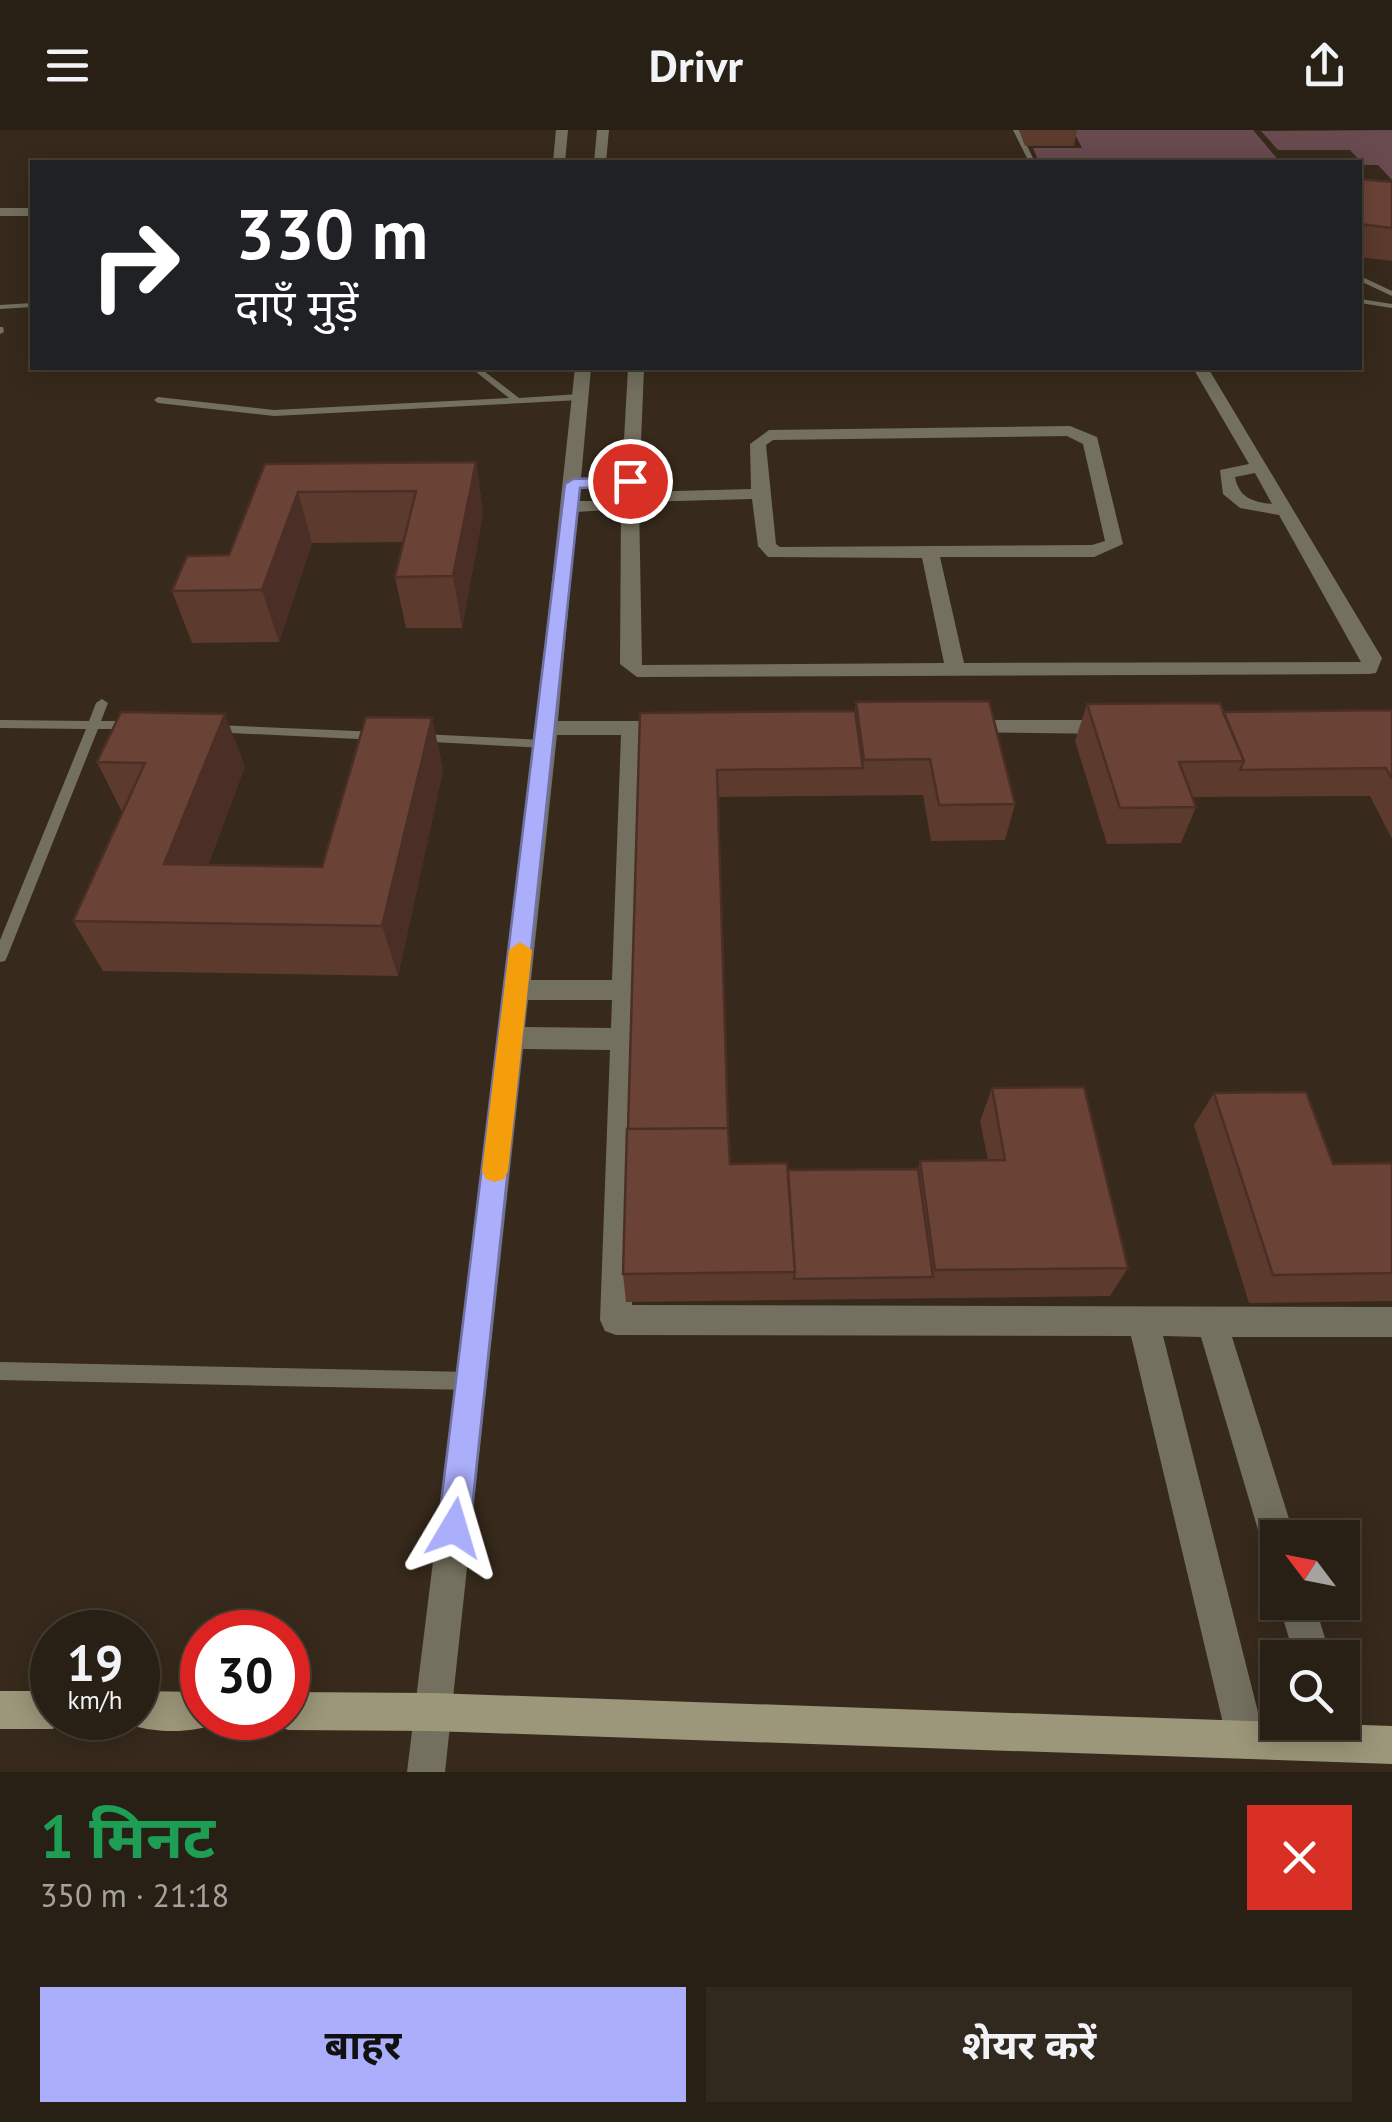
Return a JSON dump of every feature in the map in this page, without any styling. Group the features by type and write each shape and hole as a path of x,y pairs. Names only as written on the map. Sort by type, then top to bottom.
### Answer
{"street":[{"path":"559,160 562,130"},
{"path":"600,160 602,130"},
{"path":"0,212 30,212"},
{"path":"426,1772 546,736 583,370"},
{"path":"636,370 627,497 633,668 651,672 1369,668 1372,658 1202,370"},
{"path":"1070,431 1091,441 1114,544 1094,551 775,553 767,546 760,494 758,444 770,435 1070,431"},
{"path":"1261,467 1226,474 1232,495 1248,507 1286,510"},
{"path":"572,495 760,494"},
{"path":"572,495 627,497"},
{"path":"930,552 956,671"},
{"path":"944,728 1139,727"},
{"path":"546,736 632,728 690,728"},
{"path":"632,728 616,1320 1392,1322"},
{"path":"516,990 625,990"},
{"path":"510,1038 624,1039"},
{"path":"1143,1320 1246,1740"},
{"path":"1212,1320 1272,1520"},
{"path":"0,1710 30,1710"},
{"path":"310,1711 1260,1739"},
{"path":"1360,1738 1392,1745"}],"lane":[{"path":"1016,130 1031,160"},
{"path":"1362,279 1392,294"},
{"path":"1362,301 1392,306"},
{"path":"0,308 30,306"},
{"path":"478,370 518,400"},
{"path":"158,400 274,414 580,396"},
{"path":"0,957 102,703"},
{"path":"0,724 153,726"},
{"path":"192,728 389,737"},
{"path":"409,738 546,736"},
{"path":"0,1371 471,1381"}],"shaded area":[{"path":"1073,130 1253,130 1278,160 1038,160 1033,148 1082,148"},
{"path":"1392,130 1392,180 1378,165 1364,165 1350,150 1278,150 1261,131"}],"building":[{"path":"1362,179 1392,182 1392,228 1362,224"},
{"path":"476,462 453,576 395,577 416,491 298,492 262,590 172,591 187,556 229,555 265,464"},
{"path":"989,701 1015,804 939,805 930,759 864,760 856,702"},
{"path":"1220,703 1244,761 1179,762 1196,807 1120,808 1087,704"},
{"path":"1392,710 1392,779 1386,768 1240,770 1244,761 1223,712"},
{"path":"855,711 863,768 717,770 728,1128 628,1129 640,713"},
{"path":"121,712 225,714 164,864 322,867 366,717 432,718 382,926 73,921 145,763 97,762"},
{"path":"1084,1087 1128,1268 935,1270 920,1161 1005,1160 992,1088"},
{"path":"1306,1092 1333,1164 1392,1163 1392,1273 1273,1275 1214,1093"},
{"path":"728,1128 730,1164 787,1163 795,1272 623,1274 627,1129"},
{"path":"918,1169 933,1277 794,1279 788,1170"}],"slow traffic":[{"path":"495,1171 520,950"}],"route":[{"path":"454,1528 573,484 630,481"}]}
